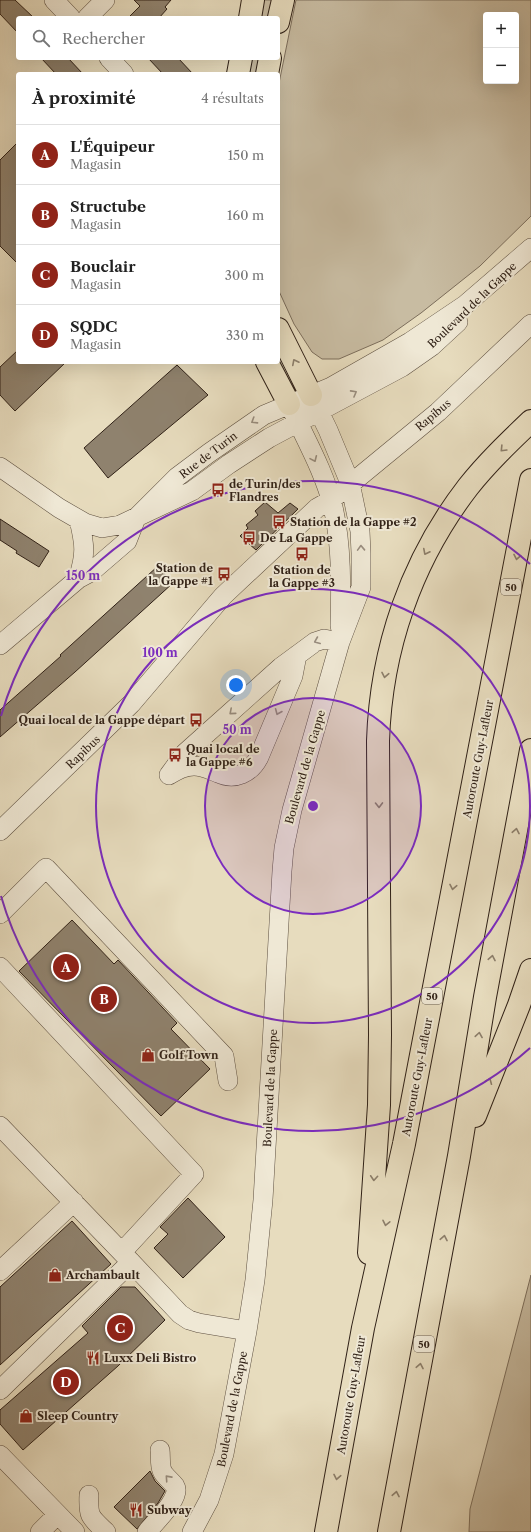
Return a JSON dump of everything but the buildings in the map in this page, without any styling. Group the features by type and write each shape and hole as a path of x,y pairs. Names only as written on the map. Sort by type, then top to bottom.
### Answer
{"highway":[{"path":"250,16 254,0"},
{"path":"279,16 283,0"},
{"path":"238,72 241,60"},
{"path":"267,72 270,60"},
{"path":"280,333 315,404"},
{"path":"268,364 294,414"},
{"path":"363,1328 379,1084 380,986 378,741 380,710 385,675 392,640 403,606 416,572 432,541 468,488 496,456 531,421"},
{"name":"Autoroute Guy-Lafleur","path":"326,1532 363,1328 404,1144 531,480"},
{"name":"50","path":"389,1532 459,1156 485,997 531,750"},
{"path":"459,1156 519,1006 531,970"}],"street":[{"path":"54,0 69,16"},
{"path":"89,16 105,0"},
{"path":"111,60 122,72"},
{"name":"Boulevard de la Gappe","path":"192,1532 209,1500 219,1471 229,1429 257,1266 263,1200 282,861 292,810 340,642 360,587 360,531 350,483 332,438 315,404 331,387 371,366 421,335 464,305 526,253"},
{"name":"Rapibus","path":"0,831 113,722 162,669 223,596 317,508 331,500 438,412 531,324"},
{"name":"Rue de Turin","path":"0,645 78,579 91,572 126,541 136,518 177,477 264,415 294,414 315,404"},
{"name":"Boulevard de la Gappe","path":"294,414 323,477 331,500 338,537 341,577 340,642"},
{"path":"0,467 44,498 91,526 107,528 120,525 136,518"},
{"path":"78,579 85,553 79,520"},
{"path":"298,655 293,676 259,757 252,768 245,773 232,776 223,775 204,768 190,766 183,767 169,775 185,753 281,667 310,644 319,640 328,639 340,642"},
{"path":"0,914 46,868 224,1056 228,1081"},
{"path":"0,967 194,1174 127,1257 0,1390"},
{"path":"0,1126 127,1257 175,1310 184,1317 199,1323 247,1331"},
{"path":"0,1271 74,1202"},
{"path":"146,1532 173,1500 176,1494 174,1486 163,1473 160,1450"},
{"path":"0,1455 74,1532"},
{"path":"89,1495 88,1508 91,1517 106,1532"},
{"path":"40,1532 58,1515"}],"shaded area":[{"path":"261,0 275,0 271,16 257,16"},
{"path":"296,0 531,0 531,216 480,266 421,313 383,340 339,359 322,359 312,352 294,324 280,293 280,78"},
{"path":"248,60 263,60 260,72 246,72"},
{"path":"531,1275 531,1532 469,1532 470,1509"}],"place":[{"name":"de Turin/des Flandres","path":"218,490"},
{"name":"Station de la Gappe #2","path":"279,522"},
{"name":"De La Gappe","path":"249,538"},
{"name":"Station de la Gappe #3","path":"302,554"},
{"name":"Station de la Gappe #1","path":"224,574"},
{"name":"Quai local de la Gappe départ","path":"196,720"},
{"name":"Quai local de la Gappe #6","path":"175,755"},
{"name":"L'Équipeur","path":"66,967"},
{"name":"Structube","path":"104,999"},
{"name":"Golf Town","path":"148,1055"},
{"name":"Archambault","path":"55,1275"},
{"name":"Bouclair","path":"120,1328"},
{"name":"Luxx Deli Bistro","path":"93,1358"},
{"name":"SQDC","path":"66,1382"},
{"name":"Sleep Country","path":"26,1416"},
{"name":"Subway","path":"136,1510"}]}
